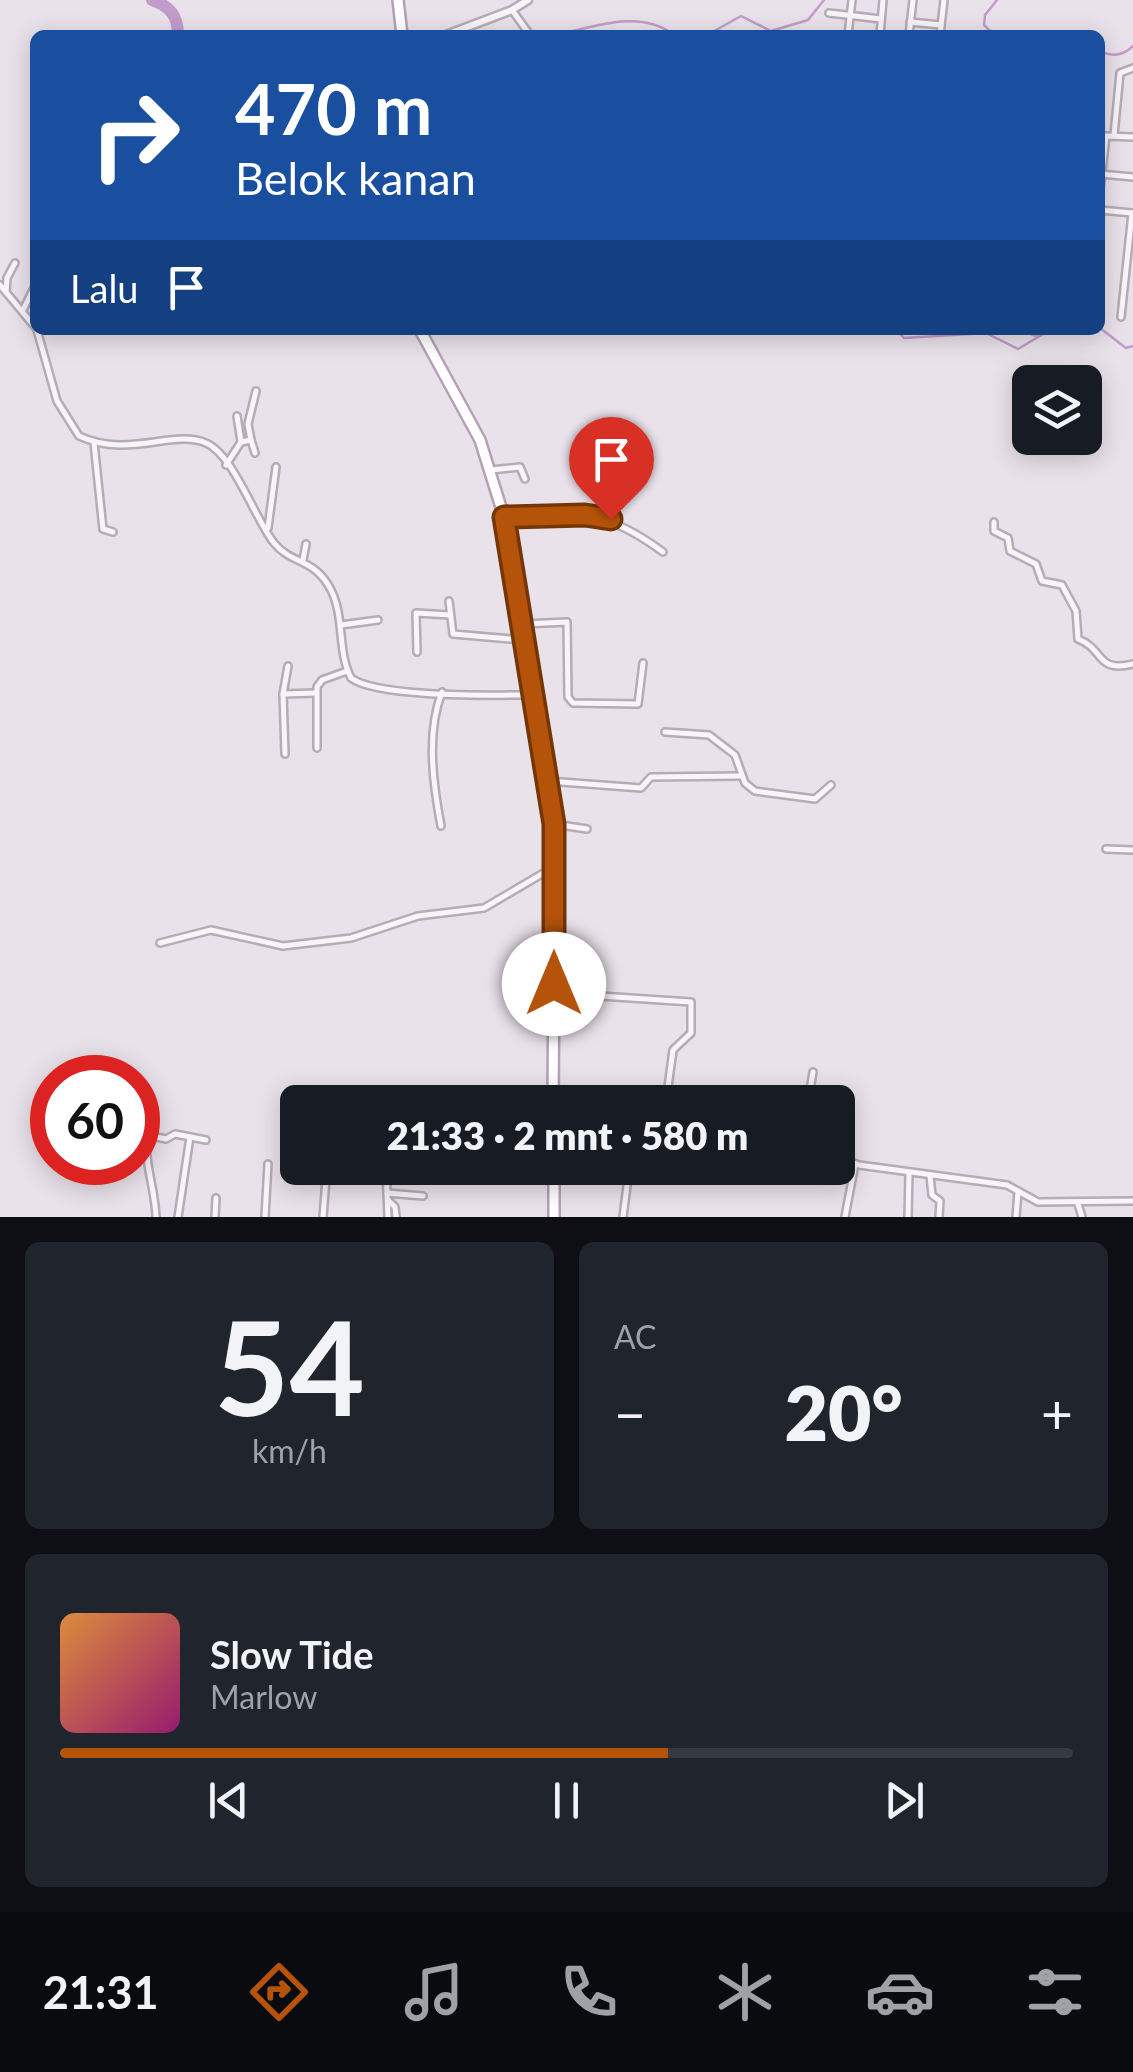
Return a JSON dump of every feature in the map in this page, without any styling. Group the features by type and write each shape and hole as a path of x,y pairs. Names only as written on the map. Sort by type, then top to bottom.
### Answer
{"main road":[{"path":"398,0 401,30"},
{"path":"423,335 480,440 504,517 554,824 553,1085"},
{"path":"554,1185 554,1217"}],"street":[{"path":"459,30 528,0"},
{"path":"849,30 852,0"},
{"path":"881,30 884,0"},
{"path":"909,30 913,0"},
{"path":"940,30 944,0"},
{"path":"512,10 526,30"},
{"path":"829,14 882,19"},
{"path":"910,22 941,25"},
{"path":"1114,135 1120,73 1133,68"},
{"path":"1105,136 1133,137"},
{"path":"1105,174 1133,177"},
{"path":"1105,211 1132,214 1121,317"},
{"path":"6,292 7,278 15,262"},
{"path":"0,285 30,320"},
{"path":"23,310 30,296"},
{"path":"38,335 57,401 79,436 94,443 135,447 198,440 216,450 276,546 304,560 322,575 342,625 347,671 359,684 534,695"},
{"path":"255,452 248,424 256,391"},
{"path":"236,416 242,442"},
{"path":"226,465 242,442 251,440"},
{"path":"94,443 104,529 113,532"},
{"path":"267,531 276,467"},
{"path":"489,470 520,467 525,478"},
{"path":"504,517 585,515 611,519 663,552"},
{"path":"994,522 994,531 1008,538 1010,551 1036,564 1042,580 1062,585 1076,611 1078,640 1090,644 1102,662 1110,666 1133,664"},
{"path":"304,560 306,544"},
{"path":"449,601 453,634 523,640"},
{"path":"417,652 416,612 450,615"},
{"path":"342,625 378,620"},
{"path":"520,624 567,622 568,696 573,704 638,704 643,664"},
{"path":"285,754 282,694 288,666"},
{"path":"317,748 316,693 322,680 347,671"},
{"path":"441,826 434,750 436,708 442,692"},
{"path":"282,694 316,693"},
{"path":"665,732 710,734 736,755 741,776 755,791 816,799 832,785"},
{"path":"544,779 641,788 651,778 741,776"},
{"path":"554,824 586,829"},
{"path":"1106,849 1133,850"},
{"path":"160,943 211,930 283,946 351,938 418,916 484,908 555,866"},
{"path":"554,993 691,1002 691,1032 673,1050 668,1085"},
{"path":"811,1085 814,1072"},
{"path":"156,1217 156,1188 145,1160 147,1135 206,1140"},
{"path":"178,1217 190,1138"},
{"path":"265,1217 268,1164"},
{"path":"855,1164 1007,1185 1038,1202 1133,1201"},
{"path":"908,1217 909,1173"},
{"path":"930,1176 930,1191 940,1201 939,1217"},
{"path":"324,1217 326,1185"},
{"path":"387,1185 388,1217"},
{"path":"623,1217 627,1185"},
{"path":"845,1217 851,1185"},
{"path":"1016,1217 1018,1192"},
{"path":"387,1197 423,1196"},
{"path":"387,1197 396,1207 396,1217"},
{"path":"215,1217 216,1198"},
{"path":"1078,1204 1082,1217"}],"waterway":[{"path":"152,0 172,13 177,30"},
{"path":"774,30 808,20 824,0"},
{"path":"989,30 984,25 985,15 997,0"},
{"path":"716,30 741,16 769,30"},
{"path":"577,30 633,21 666,30"},
{"path":"1105,53 1117,54 1133,46"},
{"path":"1105,332 1126,348 1133,346"},
{"path":"901,335 953,335"},
{"path":"990,335 1018,349 1042,335"}],"route":[{"path":"554,984 554,824 504,517 531,520 585,515 611,519"}]}
